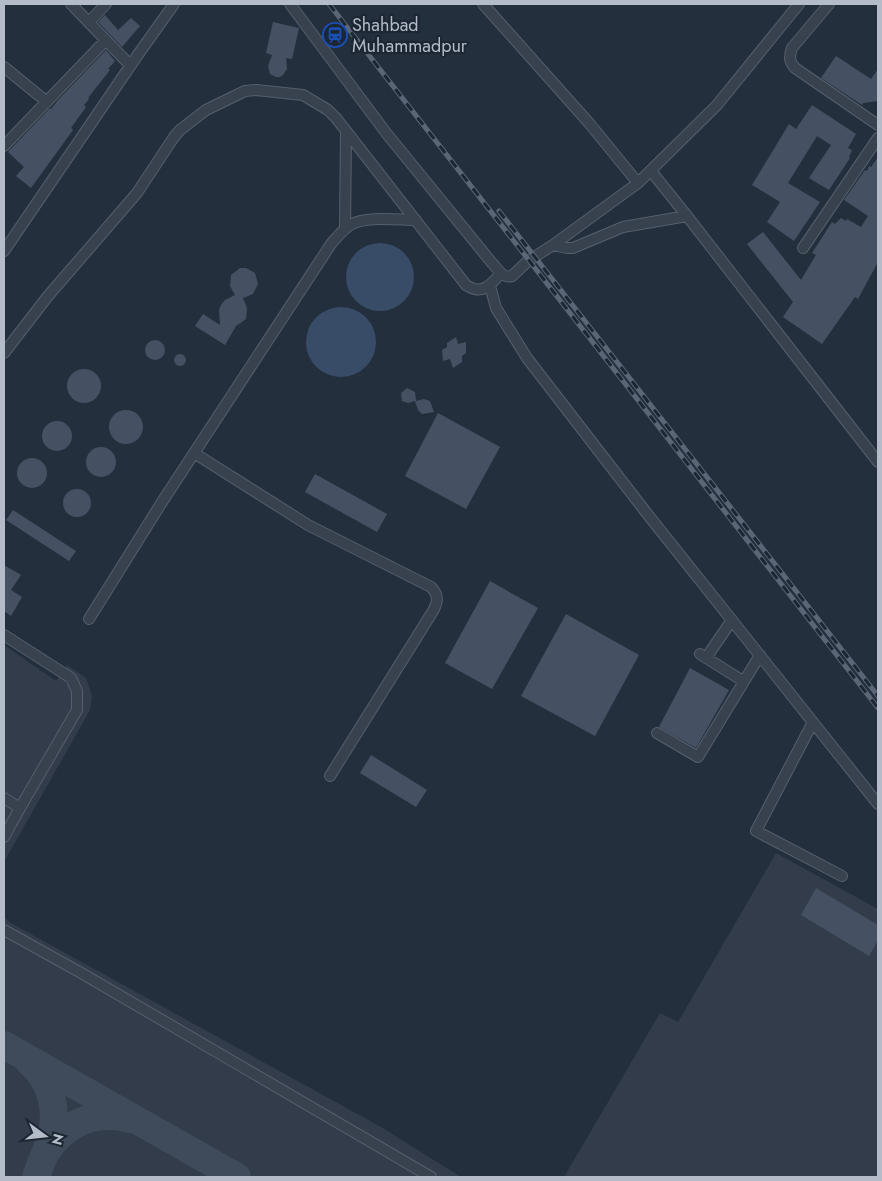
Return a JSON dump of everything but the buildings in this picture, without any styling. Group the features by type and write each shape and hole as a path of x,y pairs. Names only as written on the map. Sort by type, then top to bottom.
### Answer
{"street":[{"path":"71,4 130,65"},
{"path":"89,22 106,4"},
{"path":"4,251 130,65 174,4"},
{"path":"290,4 387,134 504,276 512,276 528,261 553,245 651,172 720,101 800,4"},
{"path":"483,4 590,123 638,183"},
{"path":"829,4 792,48 789,56 790,62 795,68 878,125"},
{"path":"4,146 106,40"},
{"path":"4,67 47,102"},
{"path":"4,352 48,296 137,193 180,130 206,110 244,91 256,90 297,94 308,97 328,110 466,285 470,288 485,290 501,273"},
{"path":"345,229 346,132"},
{"path":"803,248 878,138"},
{"path":"651,172 878,462"},
{"path":"553,245 573,248 623,227 687,216"},
{"path":"89,618 327,250 345,229 351,224 362,220 416,220"},
{"path":"490,286 496,308 527,358 878,804"},
{"path":"194,453 308,525 431,587 436,592 437,602 433,611 330,776"},
{"path":"732,620 703,656 743,680"},
{"path":"4,635 71,678 77,691 77,710 4,837"},
{"path":"657,733 698,757 743,680 760,655"},
{"path":"813,722 756,831 842,876"},
{"path":"4,798 20,808"},
{"path":"4,930 84,974 431,1177"}],"shaded area":[{"path":"4,645 56,681 67,665 86,678 92,696 90,710 4,862"},
{"path":"776,853 878,909 878,1177 564,1177 660,1013 678,1022"},
{"path":"4,917 11,923 381,1127 461,1177 4,1177"}],"water":[{"path":"373,243 387,243 399,248 409,258 414,270 414,284 409,296 399,306 387,311 373,311 361,306 351,296 346,284 346,270 351,258 361,248"},
{"path":"334,307 348,307 361,313 370,322 376,335 374,355 366,367 348,377 334,377 321,371 312,362 306,349 306,335 312,322 321,313"}],"taxiway":[{"path":"4,1045 237,1177"},
{"path":"29,1062 43,1078 48,1088 52,1098 54,1119 50,1140 36,1177"},
{"path":"47,1151 63,1132 83,1121 105,1116 130,1119"}],"railway":[{"path":"329,4 878,708"},
{"path":"499,211 878,696"}],"place":[{"name":"Shahbad Muhammadpur","path":"335,35"}]}
